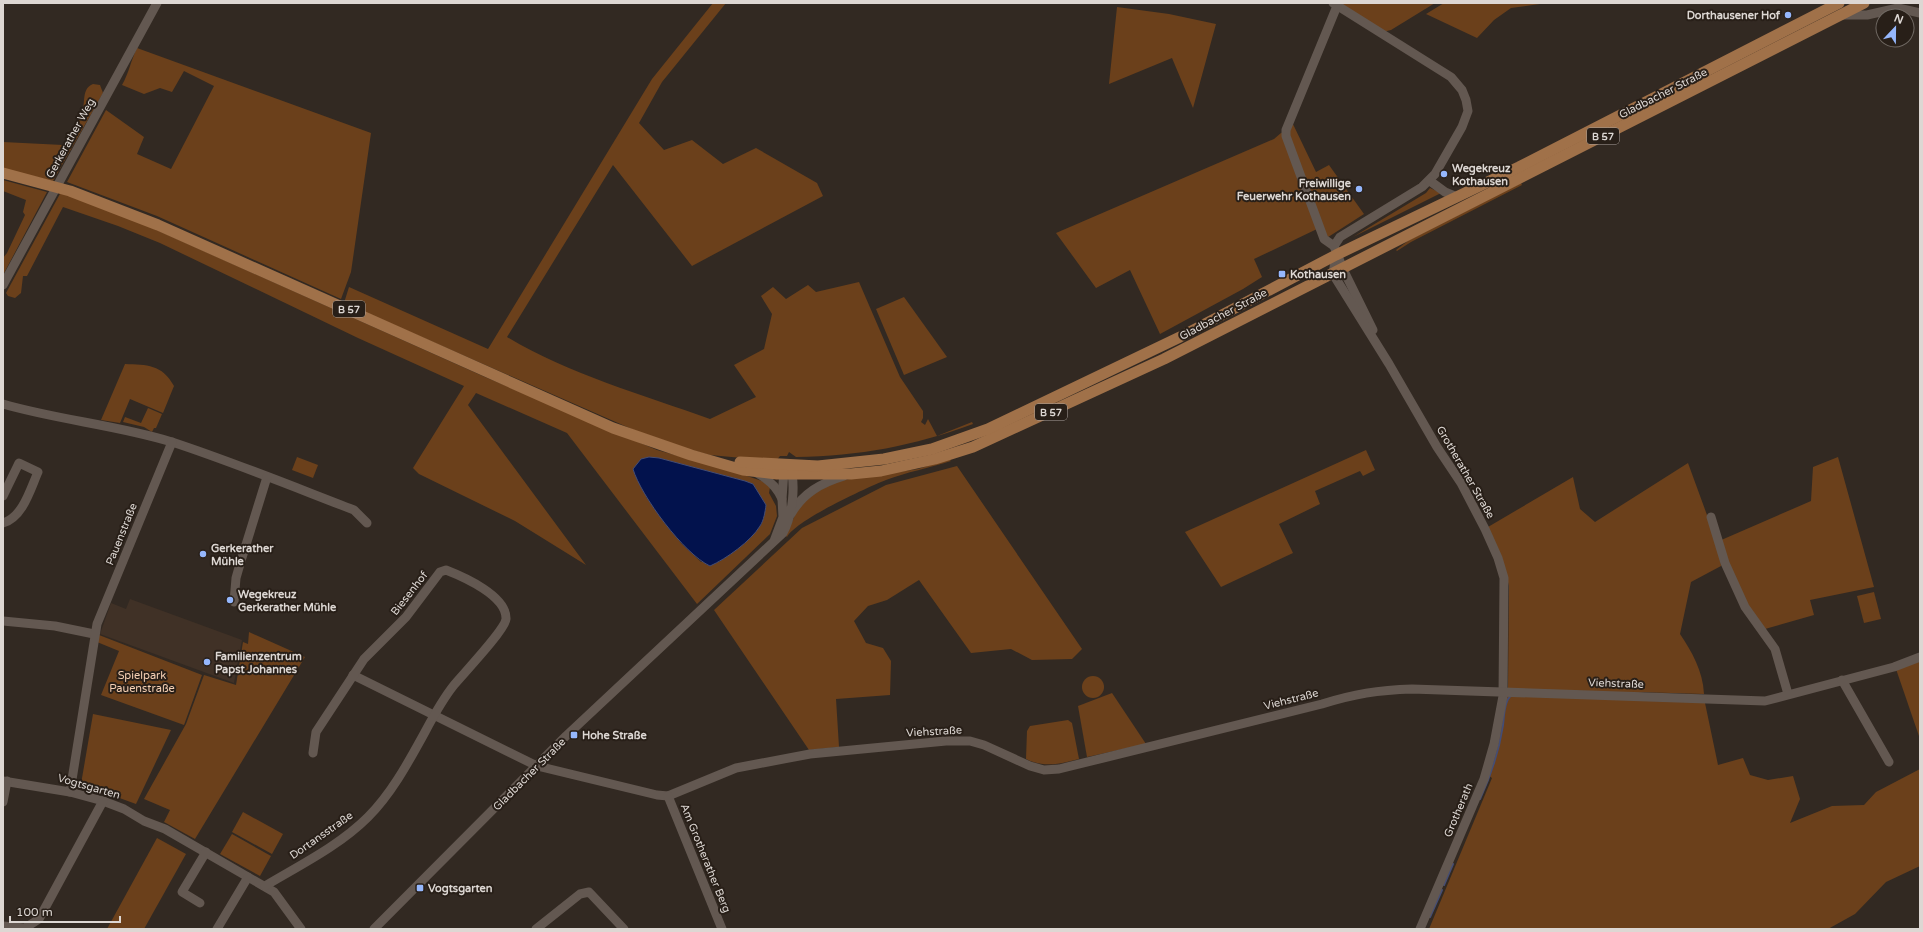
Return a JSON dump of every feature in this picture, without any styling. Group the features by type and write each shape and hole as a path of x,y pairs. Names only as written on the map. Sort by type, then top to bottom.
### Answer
{"main road":[{"name":"Gladbacher Straße","path":"789,471 818,466 884,459 932,449 988,429 1180,337 1335,250 1457,197 1838,3"},
{"name":"Gladbacher Straße","path":"852,474 881,471 935,459 973,447 1164,359 1864,3"},
{"name":"B 57","path":"3,173 70,191 146,220 613,428 691,455 752,471 852,474"},
{"name":"B 57","path":"691,455 750,463 789,471"}],"street":[{"name":"Gerkerather Weg","path":"3,285 157,3"},
{"path":"1335,5 1451,77 1462,90 1466,100 1468,112 1462,127 1430,181 1340,237 1335,250 1324,239 1286,136 1286,130 1335,5"},
{"path":"1840,15 1867,15 1898,8 1920,13"},
{"path":"1430,181 1445,192 1457,197"},
{"name":"Grotherather Straße","path":"1335,250 1338,271 1437,447 1464,487 1498,558 1503,574 1505,596 1503,694"},
{"path":"3,404 36,413 120,429 172,442 354,510 367,523"},
{"name":"Pauenstraße","path":"70,792 94,634 172,442"},
{"path":"3,496 19,463 38,472 20,511 12,520 3,523"},
{"path":"752,471 768,479 779,491 782,499"},
{"path":"788,519 792,492 789,471"},
{"name":"Gladbacher Straße","path":"774,541 783,517 782,499 789,471"},
{"path":"788,519 796,505 808,493 821,484 852,474"},
{"path":"234,602 240,564 267,477"},
{"path":"1711,517 1725,563 1745,607 1775,649 1788,694"},
{"name":"Gladbacher Straße","path":"374,929 618,686 783,533 788,519"},
{"name":"Biesenhof","path":"353,675 364,659 406,618 440,572 446,570 462,576 498,600 504,608 506,621 491,644 471,664 442,700 434,715"},
{"path":"3,621 55,626 94,634"},
{"name":"Viehstraße","path":"668,796 736,768 810,754 946,741 970,741 984,745 1030,766 1044,770 1059,769 1322,704 1356,694 1383,690 1412,689 1503,694 1764,701 1894,667 1920,657"},
{"path":"313,753 316,732 353,675 537,766 657,795 668,796"},
{"path":"1842,680 1889,762"},
{"name":"Grotherath","path":"1420,929 1484,779 1496,738 1503,694"},
{"name":"Dortansstraße","path":"265,886 325,850 368,816 384,798 411,758 434,715"},
{"path":"3,802 5,781"},
{"name":"Vogtsgarten","path":"5,781 70,792 103,801 124,809 144,821 155,824 274,892 301,929"},
{"name":"Am Grotherather Berg","path":"668,796 722,929"},
{"path":"3,926 26,928 39,919 103,801"},
{"path":"200,903 182,892 206,852"},
{"path":"217,929 248,877"},
{"path":"536,929 580,894 589,892 624,929"}],"shaded area":[{"path":"649,457 659,458 753,484 766,505 760,526 751,538 738,549 710,566 688,550 676,537 645,494 633,469 641,459"},
{"name":"Familienzentrum Papst Johannes","path":"130,599 242,640 234,683 100,634 111,603 126,609"}],"green space":[{"path":"713,3 726,3 662,82 639,123 664,150 692,140 723,164 756,148 817,183 823,196 692,266 613,165 507,337 530,350 580,373 710,419 756,397 734,365 764,349 772,314 761,296 773,287 786,299 808,285 816,292 859,282 900,377 923,411 923,418 921,422 925,425 928,419 937,436 908,444 842,455 796,457 789,452 787,456 780,456 776,461 710,455 634,430 344,303 349,287 488,349 652,79"},
{"path":"1338,3 1435,3 1391,30 1383,32"},
{"path":"1444,3 1547,3 1511,8 1494,20 1477,38 1426,14"},
{"path":"1117,7 1169,14 1216,24 1193,108 1172,58 1109,84"},
{"path":"137,48 371,133 351,272 341,299 157,216 67,182 106,110 144,137 137,154 171,169 214,86 184,71 172,92 160,88 144,94 122,85"},
{"path":"93,84 100,85 103,93 53,181 3,169 3,142 63,145 82,112 85,92 89,86"},
{"path":"1291,120 1316,172 1329,165 1364,214 1322,241 1317,229 1254,259 1262,277 1243,289 1160,334 1130,270 1096,288 1056,233 1274,139 1281,133 1288,131"},
{"path":"3,180 47,192 3,275 3,258 7,253 25,215 23,212 26,200 3,191"},
{"path":"1521,183 1522,185 1411,242 1397,251 1396,250 1409,240"},
{"path":"1430,188 1441,193 1353,237 1426,193"},
{"path":"61,192 130,218 485,377 657,450 762,481 770,487 769,493 776,506 777,516 770,534 697,604 567,433 476,393 468,405 586,565 515,521 419,474 413,468 464,386 358,338 160,243 118,226 63,207 27,276 23,276 21,293 15,298 8,296 6,293","holes":["659,458 753,484 766,505 761,525 752,535 719,562 701,562 681,543 646,497"]},
{"path":"904,297 947,357 904,375 876,309"},
{"path":"125,364 153,367 164,373 169,379 174,386 163,413 130,399 120,423 101,420"},
{"path":"148,408 162,414 156,428 154,428 152,432 144,427 123,422 125,417 141,423"},
{"path":"972,422 973,424 951,432 938,435"},
{"path":"1366,450 1375,470 1363,476 1360,471 1315,491 1320,504 1279,524 1293,553 1221,587 1185,532"},
{"path":"297,457 318,465 313,478 292,470"},
{"path":"1838,457 1874,587 1810,600 1814,615 1765,629 1744,599 1719,543 1721,566 1691,582 1680,634 1689,648 1702,677 1704,694 1638,692 1705,703 1718,765 1743,758 1750,775 1768,780 1793,776 1800,799 1790,823 1832,806 1864,805 1876,792 1920,769 1920,866 1886,882 1855,914 1828,929 1429,929 1492,778 1489,776 1508,687 1509,586 1502,558 1488,527 1573,477 1580,509 1595,522 1688,463 1707,515 1719,541 1811,501 1813,467"},
{"path":"949,459 951,461 894,477 863,490 832,505 803,522 787,537 786,536 797,510 811,495 837,481 918,469"},
{"path":"957,466 1082,649 1072,659 1032,660 1011,649 971,653 919,580 887,600 868,606 854,621 866,643 883,648 891,661 890,695 836,699 839,747 809,750 714,610 802,528 886,485"},
{"path":"1874,592 1881,619 1864,623 1857,596"},
{"path":"249,632 305,657 195,839 164,822 170,810 144,799 186,724 204,675 236,685 243,642 248,644"},
{"name":"Spielpark Pauenstraße","path":"99,635 202,675 184,725 101,695 119,651 97,642"},
{"path":"1920,660 1920,739 1896,669"},
{"path":"1093,676 1097,677 1103,683 1103,691 1097,697 1093,698 1089,697 1083,691 1082,687 1083,683 1089,677"},
{"path":"1112,693 1146,744 1087,757 1078,706"},
{"path":"93,714 171,730 136,804 81,784"},
{"path":"1068,720 1072,723 1079,759 1059,764 1039,764 1026,759 1027,731 1030,726"},
{"path":"243,812 283,834 272,854 232,832"},
{"path":"232,834 271,856 260,876 220,854"},
{"path":"157,838 186,854 144,929 107,929"}],"waterway":[{"path":"1480,799 1494,763 1507,701 1511,696"},
{"path":"1444,885 1453,864"},
{"path":"1430,917 1442,890"}],"place":[{"name":"Dorthausener Hof","path":"1788,15"},
{"name":"Wegekreuz Kothausen","path":"1444,174"},
{"name":"Freiwillige Feuerwehr Kothausen","path":"1359,189"},
{"name":"Kothausen","path":"1282,274"},
{"name":"Gerkerather Mühle","path":"203,554"},
{"name":"Wegekreuz Gerkerather Mühle","path":"230,600"},
{"name":"Familienzentrum Papst Johannes","path":"207,662"},
{"name":"Hohe Straße","path":"574,735"},
{"name":"Vogtsgarten","path":"420,888"}]}
